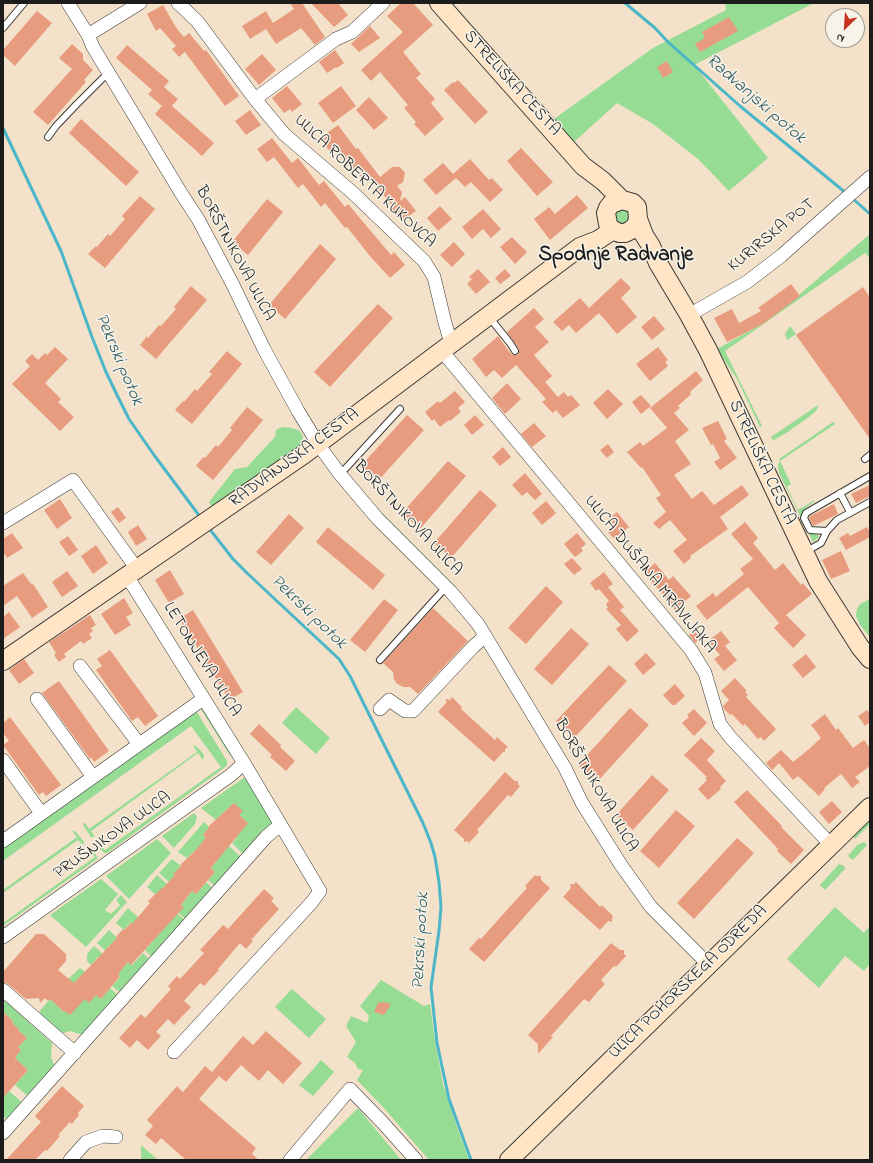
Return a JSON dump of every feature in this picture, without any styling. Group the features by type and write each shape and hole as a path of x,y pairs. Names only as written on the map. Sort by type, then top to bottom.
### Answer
{"street":[{"name":"BORŠTNIKOVA ULICA","path":"68,3 177,187 198,219 232,283 264,349 318,444 339,473 377,518 446,586 467,609 565,768 582,803 621,866 651,907 709,965"},
{"path":"88,35 140,3"},
{"name":"ULICA ROBERTA KUKOVCA","path":"178,3 197,22 255,99 284,134 353,193 424,261 434,276 445,323 446,347"},
{"path":"255,99 336,39 352,32 383,3"},
{"name":"STRELIŠKA CESTA","path":"439,3 583,166 603,181 615,218 648,256 658,263"},
{"name":"KURIRSKA POT","path":"689,315 747,282 781,256 870,177"},
{"name":"STRELIŠKA CESTA","path":"615,218 633,203 637,207 638,219 644,235 651,246 658,263 689,315 760,458 818,581 860,647 870,659"},
{"path":"615,218 631,230 636,225 638,219"},
{"name":"RADVANJSKA CESTA","path":"3,662 318,444 580,247 590,233 615,218"},
{"name":"ULICA DUŠANA MRAVLJAKA","path":"446,347 691,650 705,673 720,724 730,737 830,845"},
{"name":"LETONJEVA ULICA","path":"3,523 72,480 132,572 203,699 244,763 280,826 320,891 312,902 174,1052"},
{"path":"380,709 389,700 405,711 413,711 485,636"},
{"path":"80,666 139,744"},
{"path":"37,699 93,777"},
{"path":"3,841 203,699"},
{"path":"3,760 41,813"},
{"name":"PRUŠNIKOVA ULICA","path":"3,937 231,775 244,763"},
{"name":"ULICA POHORSKEGA ODREDA","path":"509,1160 870,807"},
{"path":"3,1134 266,837 280,826"},
{"path":"3,990 74,1053"},
{"path":"290,1160 350,1089 416,1160"},
{"path":"70,1160 86,1142 103,1136 116,1137"}],"lane":[{"path":"3,28 24,3"},
{"path":"48,137 56,126 76,105 109,73"},
{"path":"488,316 515,351"},
{"path":"339,473 345,469 400,409"},
{"path":"827,531 810,530 804,518 806,512 870,476"},
{"path":"840,493 850,512"},
{"path":"804,552 821,543 827,531 837,520 870,502"},
{"path":"380,660 446,586"}],"green space":[{"path":"725,3 814,3 694,65 768,158 729,191 698,159 653,124 617,103 574,142 554,119 653,48 726,10"},
{"path":"626,207 632,215 624,226 615,223 614,211"},
{"path":"870,234 870,258 865,253 725,351 762,426 760,427 737,379 717,349 762,324 800,294"},
{"path":"790,326 796,334 787,340 785,334"},
{"path":"818,405 817,410 809,417 786,433 774,440 772,439 771,437"},
{"path":"833,422 835,424 780,461 779,459"},
{"path":"282,427 300,431 303,437 302,444 286,457 212,507 209,502 235,469 247,467 275,437 276,430"},
{"path":"780,461 791,484 787,487 798,510 815,501 804,509 801,515 809,532 818,535 819,537 813,542 779,473 778,465"},
{"path":"870,599 870,637 860,625 856,616 857,609 860,604"},
{"path":"202,705 234,759 229,754 199,706"},
{"path":"296,707 330,738 316,754 282,723"},
{"path":"195,709 227,761 227,765 224,768 107,853 104,853 98,846 100,845 105,850 221,767 191,726 3,861 3,846"},
{"path":"193,745 196,746 204,755 203,760 198,753 91,831 95,837 91,837 83,825 84,823 89,829 197,752"},
{"path":"245,777 277,823 245,856 232,843 236,839 235,837 248,823 239,815 242,811 234,803 216,820 201,808"},
{"path":"194,813 197,817 195,824 174,848 162,836"},
{"path":"870,820 870,824 855,839 853,836"},
{"path":"204,822 209,827 203,835 206,838 196,855 193,852 187,858 178,852"},
{"path":"72,831 77,833 84,842 83,845 78,840 3,893 3,890 77,837"},
{"path":"157,839 171,853 129,899 106,876"},
{"path":"864,842 867,845 853,860 848,856 857,845"},
{"path":"229,846 242,858 217,888 208,880 215,872 211,868 217,861 213,857 223,852"},
{"path":"92,850 98,858 97,859 3,926 3,923 95,857 91,851"},
{"path":"172,859 181,866 174,874 176,877 169,882 159,873"},
{"path":"839,864 844,866 845,869 825,890 820,885"},
{"path":"157,875 167,884 156,895 147,887"},
{"path":"101,879 118,894 105,910 111,914 120,905 116,900 121,895 127,902 86,947 50,915"},
{"path":"206,882 215,890 186,919 178,913 183,907 181,905 192,891 196,894"},
{"path":"835,907 864,933 870,926 870,964 864,971 845,956 819,988 787,959"},
{"path":"128,908 139,918 132,925 130,923 124,930 116,923"},
{"path":"177,914 185,920 154,959 145,950 153,941 149,938"},
{"path":"109,930 117,938 108,947 109,954 97,943"},
{"path":"94,946 106,957 103,961 98,957 91,965 87,961 87,954"},
{"path":"143,953 151,961 122,994 112,986 120,977 118,974 128,962 132,965"},
{"path":"80,968 85,972 74,988 66,981"},
{"path":"381,980 424,1006 430,1004 443,1084 469,1160 429,1160 383,1107 357,1080 363,1070 358,1069 355,1063 347,1057 356,1042 346,1026 351,1016 367,1023 369,1016 360,1006"},
{"path":"110,988 120,997 84,1035 69,1031 62,1034 39,1012 50,999 64,1012 82,995 96,995 101,999"},
{"path":"292,989 326,1019 309,1038 275,1007"},
{"path":"5,1001 52,1043 51,1057 55,1067 30,1098 15,1085 28,1070 15,1058 21,1050 17,1046 27,1038 12,1023 13,1021 3,1012 3,1003"},
{"path":"321,1060 334,1072 313,1096 299,1085"},
{"path":"9,1091 24,1104 8,1120 3,1116 3,1098"},
{"path":"358,1108 401,1160 306,1160"},
{"path":"141,1145 158,1160 141,1160"}],"building":[{"path":"290,3 302,3 325,37 315,45 301,28 276,44 266,29 250,39 242,26 266,11 273,23 294,9"},
{"path":"311,3 338,3 348,15 334,27"},
{"path":"401,3 413,3 433,25 403,52 421,74 416,78 435,99 431,103 444,119 425,136 414,124 416,122 404,108 408,105 380,72 371,81 361,70 403,32 387,16"},
{"path":"163,5 177,29 184,37 189,33 204,51 206,50 239,96 225,106 185,52 179,57 172,49 176,46 160,28 156,31 147,14"},
{"path":"37,11 52,23 15,66 3,55 3,50"},
{"path":"729,17 738,31 700,52 695,44 705,38 702,32"},
{"path":"370,26 380,38 359,52 351,44"},
{"path":"72,44 83,54 83,60 93,70 84,80 86,82 48,125 33,112 72,69 59,58"},
{"path":"127,45 169,81 164,87 178,99 172,106 214,143 202,156 155,114 162,106 148,94 152,90 116,58"},
{"path":"335,50 344,63 327,73 319,62"},
{"path":"262,54 276,70 259,85 245,69"},
{"path":"667,61 673,72 663,78 657,67"},
{"path":"458,80 488,112 475,124 444,90 453,82 454,83"},
{"path":"287,86 302,104 292,112 290,109 284,113 272,98"},
{"path":"341,86 356,106 333,123 318,103"},
{"path":"369,97 388,118 374,130 356,110"},
{"path":"250,110 261,125 246,135 235,121"},
{"path":"81,119 139,172 126,186 69,133"},
{"path":"338,125 380,177 392,167 400,167 405,173 403,182 397,186 402,192 400,201 405,197 416,211 402,221 367,174 362,178 356,170 353,172 336,149 331,153 320,138"},
{"path":"272,138 292,163 298,158 319,185 324,181 345,207 348,204 391,255 394,252 405,265 390,278 369,255 347,227 345,228 325,203 321,207 303,184 298,188 274,157 267,162 257,149"},
{"path":"521,148 553,182 537,196 507,161"},
{"path":"470,159 489,180 492,178 503,190 490,202 471,182 465,187 456,178 436,195 423,180 443,163 453,174"},
{"path":"577,195 588,208 550,240 534,219 549,207 555,214"},
{"path":"140,196 155,209 105,268 88,254 96,246 97,247 108,234 110,236 125,219 122,216"},
{"path":"267,199 283,212 248,255 232,242"},
{"path":"440,206 452,219 438,231 427,218"},
{"path":"483,209 501,229 491,238 483,229 472,239 462,227"},
{"path":"512,237 527,252 515,264 500,247"},
{"path":"454,242 465,254 452,267 440,255"},
{"path":"320,244 336,259 285,319 269,305"},
{"path":"478,269 490,282 476,294 467,284 472,279 469,277"},
{"path":"505,269 511,276 500,284 495,278"},
{"path":"621,278 631,288 621,298 637,317 617,334 599,313 576,333 569,325 562,331 553,322 580,298 589,308"},
{"path":"791,284 800,296 763,324 727,342 714,318 732,309 739,323 761,311 758,308"},
{"path":"191,286 207,300 156,359 140,345 159,325 161,326 176,309 174,307"},
{"path":"863,287 870,298 870,439 796,335"},
{"path":"378,304 393,318 330,387 314,372"},
{"path":"534,308 544,319 535,327 549,342 534,355 552,376 545,382 558,397 564,392 568,397 571,395 580,405 563,418 556,410 553,413 542,402 546,399 516,365 502,378 494,370 486,377 472,359 498,336 511,354 518,355 519,349 507,332"},
{"path":"654,316 665,329 652,340 641,327"},
{"path":"55,347 68,359 45,383 61,399 58,402 74,417 60,431 12,384 30,366 25,361 32,354 38,360 45,353 47,355"},
{"path":"658,347 668,360 665,362 668,366 650,381 636,364"},
{"path":"227,351 242,364 192,424 175,410 195,389 197,391 212,374 209,372"},
{"path":"696,371 703,380 690,392 691,394 678,406 680,408 674,413 689,430 675,441 691,464 674,475 692,499 702,491 714,505 742,485 749,495 720,517 728,529 690,556 691,558 684,564 673,551 687,540 670,520 659,529 653,523 666,512 656,498 661,495 642,467 641,468 627,452 640,442 643,446 667,428 650,408"},
{"path":"507,383 521,399 505,414 492,398"},
{"path":"608,389 623,404 607,419 593,403"},
{"path":"455,391 465,402 458,408 461,412 440,427 434,419 432,421 425,412 438,401 440,403"},
{"path":"641,395 651,406 641,414 632,402"},
{"path":"247,407 263,420 213,480 196,466 216,445 218,447 232,430 230,428"},
{"path":"407,415 424,430 377,482 360,467"},
{"path":"475,415 484,425 472,435 464,425"},
{"path":"718,421 727,439 724,441 737,458 720,470 714,462 720,458 713,444 711,445 702,428"},
{"path":"534,423 546,436 532,447 521,434"},
{"path":"608,444 614,452 607,458 600,450"},
{"path":"503,447 511,457 500,466 492,457"},
{"path":"448,461 466,476 420,529 402,513"},
{"path":"525,473 542,494 535,500 527,492 522,496 512,485"},
{"path":"870,485 870,496 856,503 851,494"},
{"path":"480,490 497,505 451,558 434,543"},
{"path":"60,499 72,518 57,529 44,510"},
{"path":"546,501 556,513 542,525 532,513"},
{"path":"834,504 838,514 813,526 809,518 810,516"},
{"path":"118,507 126,518 119,523 111,512"},
{"path":"617,512 629,527 614,539 608,532 613,527 607,520"},
{"path":"289,514 304,528 271,565 256,552"},
{"path":"745,522 758,538 753,543 775,570 783,563 801,585 803,583 812,594 786,615 806,635 793,648 774,628 779,623 748,587 707,620 696,606 713,593 716,597 744,574 740,569 753,559 731,534"},
{"path":"138,525 147,539 136,546 128,532"},
{"path":"328,527 385,575 373,590 316,542"},
{"path":"867,527 870,532 870,537 846,550 839,538 848,533 850,536"},
{"path":"12,533 23,548 7,558 3,552 3,539"},
{"path":"577,533 586,544 581,548 583,551 575,557 564,544"},
{"path":"68,536 78,550 69,556 59,542"},
{"path":"96,545 108,563 93,574 81,556"},
{"path":"841,551 850,571 831,579 822,560"},
{"path":"572,558 582,569 574,575 564,564"},
{"path":"655,563 669,580 673,576 691,596 675,610 644,573"},
{"path":"170,570 184,594 169,603 155,580"},
{"path":"67,571 78,586 62,597 52,582"},
{"path":"604,572 613,584 608,587 624,607 620,610 639,631 627,642 616,629 621,625 606,609 608,608 606,604 609,601 599,589 596,591 590,583"},
{"path":"23,573 32,585 33,584 48,607 32,618 17,596 3,606 3,586"},
{"path":"546,586 563,602 526,644 508,628"},
{"path":"124,598 133,613 126,617 131,625 115,635 101,614"},
{"path":"384,599 398,610 365,652 350,640"},
{"path":"433,608 468,641 418,694 410,687 403,687 396,683 393,672 383,663"},
{"path":"193,610 243,692 229,700 179,619"},
{"path":"9,612 20,627 3,639 3,617"},
{"path":"90,615 96,625 91,628 93,631 89,634 92,638 83,644 81,641 64,654 66,657 59,662 54,655 56,653 49,642"},
{"path":"571,628 589,644 552,685 534,669"},
{"path":"696,629 702,636 695,643 689,635"},
{"path":"721,631 730,642 725,646 737,660 724,671 714,659 720,655 708,641"},
{"path":"110,650 158,716 145,726 138,717 132,721 96,670 102,666 97,659"},
{"path":"646,653 656,664 643,675 634,664"},
{"path":"806,654 816,667 803,678 792,665"},
{"path":"24,659 34,673 19,684 9,670"},
{"path":"609,665 627,681 574,738 556,721"},
{"path":"735,678 747,691 745,692 748,695 746,697 776,729 764,741 761,737 758,739 745,724 743,726 732,714 730,715 724,709 723,706 729,700 721,691"},
{"path":"59,681 109,751 94,762 91,757 90,759 42,693"},
{"path":"675,684 685,696 675,705 672,705 663,695"},
{"path":"452,697 462,707 461,709 495,740 497,737 508,747 505,749 505,752 503,752 494,762 438,712 446,703 446,699 450,700"},
{"path":"630,708 649,725 597,782 578,765"},
{"path":"694,709 707,723 694,736 682,723 689,717 687,715"},
{"path":"867,710 870,714 870,722 865,726 858,716"},
{"path":"825,714 836,730 838,728 853,748 864,740 870,748 870,766 855,777 860,782 852,788 841,774 824,788 825,789 819,796 798,776 793,780 779,763 772,770 766,763 781,750 793,762 809,749 821,738 811,725"},
{"path":"10,717 61,785 46,796 43,792 39,795 3,745 9,741 3,733 3,723"},
{"path":"259,724 295,761 286,771 270,757 272,755 250,734"},
{"path":"701,738 715,751 707,760 726,781 720,787 721,789 708,800 698,789 707,780 705,778 707,777 684,755"},
{"path":"505,772 515,781 518,781 520,786 511,797 508,795 477,830 479,832 469,843 467,841 464,842 464,839 454,830"},
{"path":"652,775 669,790 633,830 616,815"},
{"path":"747,790 804,850 791,864 777,851 778,849 734,802"},
{"path":"832,801 842,812 829,824 819,812"},
{"path":"234,803 243,811 239,815 248,823 211,868 215,872 196,894 192,891 181,905 184,907 131,965 128,962 118,974 120,976 101,999 96,995 89,1003 85,999 70,1015 65,1011 64,1012 50,999 48,1001 45,998 40,1003 39,998 26,999 4,982 3,972 36,934 44,934 66,954 66,961 58,970 74,983 117,938 116,937 123,929 124,930 131,923 132,924 150,903 148,901 175,875 173,874 181,866 180,865 206,838 203,835 209,826"},
{"path":"676,810 695,826 659,868 640,851"},
{"path":"737,838 754,853 694,919 677,903"},
{"path":"535,875 541,876 541,880 550,888 484,962 469,949 479,938 481,939 527,888 525,886"},
{"path":"576,882 600,907 602,905 613,916 612,922 608,921 600,930 563,897 571,888 570,884 574,884"},
{"path":"264,889 274,898 271,901 279,909 251,940 253,941 246,949 240,943 218,969 219,970 204,986 200,983 184,1001 191,1007 174,1025 168,1019 156,1032 161,1036 148,1050 137,1040 130,1048 119,1038 141,1014 145,1018 171,989 168,986 177,976 180,979 204,953 200,950 223,925 228,929"},
{"path":"611,943 620,950 624,950 624,954 626,956 601,980 605,984 589,1002 584,999 551,1036 553,1037 538,1054 538,1044 528,1035"},
{"path":"384,1002 391,1004 384,1015 374,1012 378,1003"},
{"path":"3,1012 13,1021 12,1023 27,1038 18,1047 21,1050 15,1058 28,1070 3,1098"},
{"path":"266,1031 302,1063 283,1084 268,1070 259,1081 241,1065 226,1082 219,1076 199,1099 256,1148 252,1154 259,1160 186,1160 161,1138 156,1144 145,1135 153,1126 147,1120 177,1086 183,1092 205,1066 212,1072 243,1036 253,1045"},
{"path":"62,1086 84,1106 78,1113 79,1115 72,1124 70,1122 58,1135 60,1136 47,1151 45,1150 35,1160 6,1160 41,1122 35,1116"}],"waterway":[{"name":"Radvanjski potok","path":"625,3 655,28 668,42 740,106 846,193"},
{"name":"Pekrski potok","path":"3,128 61,251 106,372 129,419 201,518"},
{"name":"Radvanjski potok","path":"852,198 870,214"},
{"name":"Pekrski potok","path":"208,527 233,559 339,659 350,676 423,823 435,857 441,907 431,987 437,1043 449,1099 471,1160"}],"district":[{"name":"Spodnje Radvanje","path":"616,257"}]}
